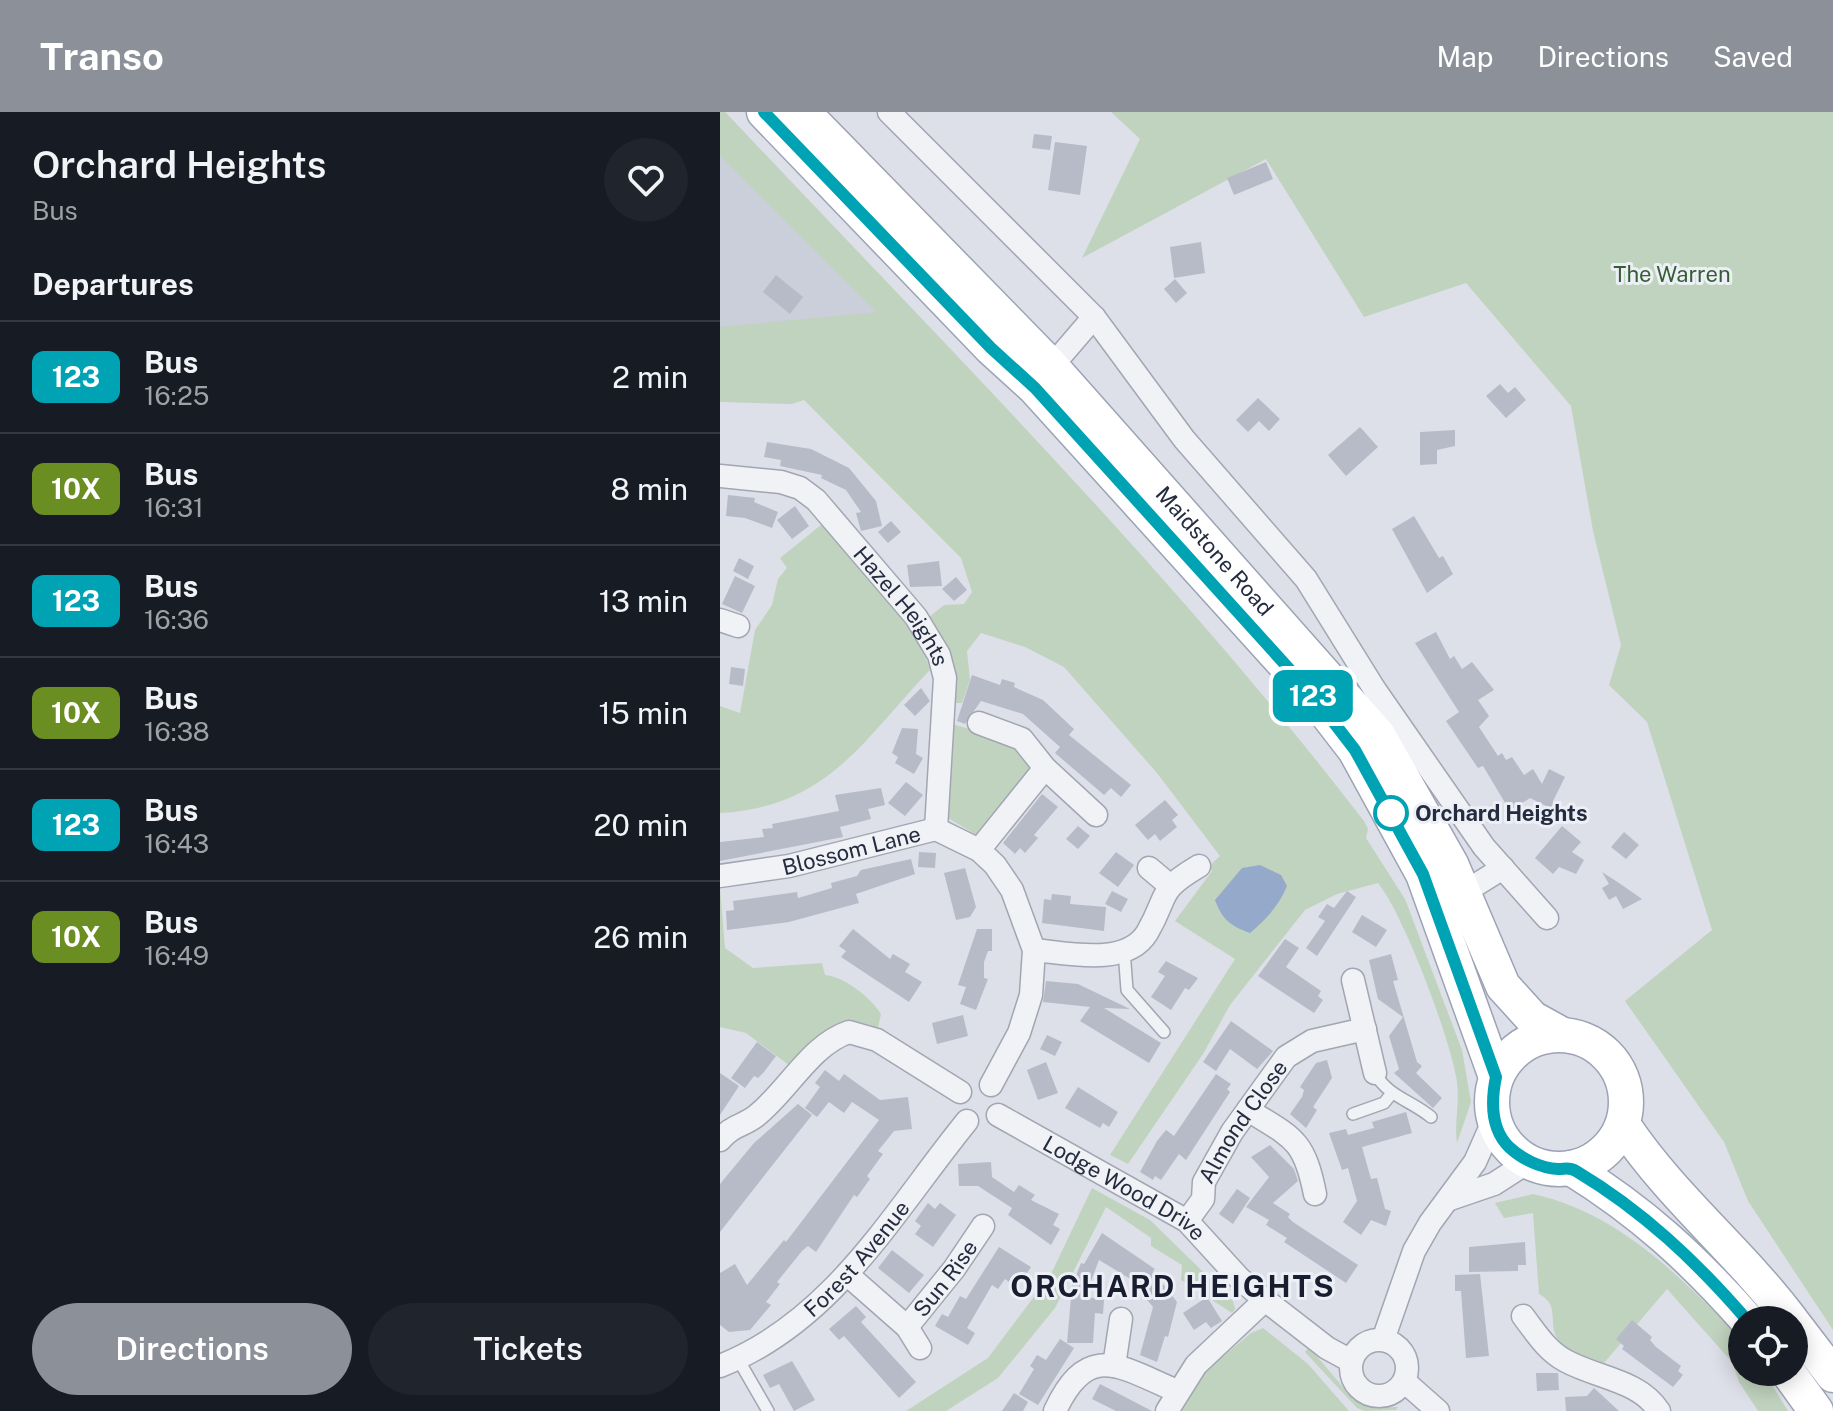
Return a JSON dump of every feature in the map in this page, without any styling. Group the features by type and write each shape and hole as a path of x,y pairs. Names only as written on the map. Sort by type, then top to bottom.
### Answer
{"main road":[{"name":"Maidstone Road","path":"764,112 991,348 1043,377 1311,693 1355,750 1423,874 1496,1077"},
{"name":"Maidstone Road","path":"803,112 1043,377 1378,735 1445,851 1503,986 1532,1018 1559,1033"},
{"path":"1559,1033 1586,1039 1606,1051 1623,1078 1627,1102 1624,1126 1609,1147 1593,1160 1571,1168 1556,1169 1528,1162 1508,1146 1494,1119 1491,1098 1496,1077 1511,1054 1531,1040 1559,1033"},
{"path":"1624,1126 1662,1180 1758,1277 1780,1306"},
{"path":"1571,1168 1619,1198 1677,1244 1734,1306"},
{"path":"1808,1343 1833,1375"},
{"path":"1798,1386 1816,1411"}],"street":[{"path":"889,112 1094,317 1184,439 1306,579 1375,690 1503,868 1547,918"},
{"path":"1043,377 1094,317"},
{"name":"Hazel Heights","path":"720,476 768,479 800,488 840,526 882,581 916,617 939,655 945,678 936,829"},
{"path":"979,723 1022,739 1045,768 1096,815"},
{"path":"979,850 1045,768"},
{"name":"Blossom Lane","path":"720,876 789,866 936,829 979,850 995,865 1012,890 1034,950 1031,995 1019,1033 991,1085"},
{"path":"1034,950 1084,955 1124,950 1140,942 1168,884 1199,866"},
{"path":"1149,868 1168,884"},
{"path":"1463,893 1503,868"},
{"path":"1353,980 1375,1073"},
{"name":"Almond Close","path":"1187,1221 1203,1199 1204,1182 1276,1068 1296,1048 1312,1041 1365,1029"},
{"path":"720,1140 727,1131 760,1113 830,1041 849,1032 877,1040 960,1092"},
{"path":"974,1082 991,1085 1001,1099 998,1115 982,1125 967,1121 958,1108 960,1092 974,1082"},
{"path":"1248,1110 1296,1139 1306,1154 1315,1194"},
{"name":"Lodge Wood Drive","path":"998,1115 1187,1221 1239,1278 1327,1348 1351,1361"},
{"path":"1383,1340 1414,1251 1430,1223 1475,1162 1494,1119"},
{"name":"Forest Avenue","path":"729,1363 791,1328 849,1276 967,1121"},
{"path":"1450,1199 1494,1184 1528,1162"},
{"name":"Sun Rise","path":"907,1327 954,1269 983,1226"},
{"name":"Sun Rise","path":"849,1276 907,1327 920,1348"},
{"path":"1055,1411 1072,1379 1080,1372 1114,1366 1172,1401 1196,1365 1265,1300"},
{"path":"1523,1316 1551,1351 1589,1372 1633,1388 1659,1411"},
{"path":"1114,1366 1121,1319"},
{"path":"1383,1340 1397,1346 1405,1356 1407,1368 1404,1381 1395,1392 1379,1397 1364,1392 1350,1373 1351,1361 1364,1343 1383,1340"},
{"path":"1404,1381 1438,1411"}],"lane":[{"path":"1124,950 1127,990 1164,1032"},
{"path":"1375,1073 1382,1086 1415,1103 1431,1117"},
{"path":"1353,1114 1384,1103 1392,1093"},
{"path":"729,1363 768,1411"}],"shaded area":[{"path":"720,112 725,112 924,322 720,368"}],"green space":[{"path":"720,112 725,112 1134,546 1213,636 1364,821 1368,829 1366,838 1405,899 1462,1050 1471,1102 1457,1143 1457,1082 1446,1038 1413,949 1378,883 1337,894 1305,910 1230,1005 1203,1054 1128,1164 1110,1155 1235,959 1175,921 1212,871 1209,866 1220,856 1157,773 1064,667 1025,647 981,633 967,651 970,680 962,703 956,703 949,658 928,618 944,605 964,604 972,592 961,558 804,400 792,404 720,402 720,327 876,312 720,156"},
{"name":"The Warren","path":"1111,112 1833,112 1833,1330 1748,1201 1724,1142 1625,1001 1712,930 1647,722 1609,685 1621,645 1593,531 1571,406 1466,283 1364,317 1266,159 1082,258 1140,139"},
{"path":"826,521 901,613 924,652 930,670 863,744 816,784 789,798 757,808 720,813 720,706 740,713 755,630 772,605 778,579 787,568 780,558"},
{"path":"952,724 1021,744 1032,769 980,837 948,818"},
{"path":"720,888 725,948 753,968 822,963 825,975 849,984 876,1008 881,1014 878,1028 851,1022 839,1025 819,1037 793,1068 746,1033 720,1027"},
{"path":"1092,1188 1150,1220 1233,1301 1235,1309 1232,1313 1181,1280 1182,1265 1151,1246 1151,1238 1106,1207 1055,1308 998,1378 946,1411 906,1411 988,1358 1051,1274"},
{"path":"1533,1194 1564,1203 1621,1232 1672,1271 1728,1325 1728,1358 1667,1289 1604,1363 1563,1345 1555,1334 1549,1302 1539,1294 1533,1213 1504,1218 1495,1203"},
{"path":"1263,1328 1308,1364 1349,1411 1178,1411 1209,1368 1251,1333"},
{"path":"1309,1347 1353,1399 1369,1407 1398,1407 1396,1410 1365,1411 1357,1408 1305,1352"},
{"path":"1742,1386 1773,1386 1788,1411 1758,1411"}],"water":[{"path":"1260,865 1281,875 1287,886 1272,912 1250,933 1228,921 1215,900 1242,868"}],"building":[{"path":"1034,134 1052,136 1050,150 1032,148"},
{"path":"1055,142 1087,146 1080,195 1048,190"},
{"path":"1266,162 1273,179 1234,195 1227,178"},
{"path":"1201,242 1205,273 1174,278 1170,247"},
{"path":"776,275 803,297 790,314 763,292"},
{"path":"1175,279 1187,293 1176,303 1164,289"},
{"path":"1500,384 1508,393 1515,387 1526,400 1506,418 1486,396"},
{"path":"1258,398 1280,419 1269,431 1259,421 1248,432 1236,420"},
{"path":"1360,427 1378,447 1346,476 1328,455"},
{"path":"1455,430 1455,446 1437,450 1437,464 1420,465 1420,432"},
{"path":"767,442 811,449 849,468 876,501 882,526 861,531 856,513 861,512 846,490 821,478 822,475 780,466 781,460 764,457"},
{"path":"728,495 755,498 754,502 778,512 772,528 745,518 726,516"},
{"path":"795,506 809,526 792,539 777,520"},
{"path":"1414,516 1439,558 1443,556 1453,574 1427,593 1392,529"},
{"path":"891,521 901,532 888,543 878,532"},
{"path":"739,558 754,566 748,579 733,571"},
{"path":"939,561 942,586 910,587 907,565"},
{"path":"735,576 755,586 742,613 722,604"},
{"path":"956,577 967,590 954,601 942,589"},
{"path":"1436,632 1450,659 1454,656 1462,669 1472,662 1494,690 1478,700 1489,716 1479,727 1498,756 1502,753 1506,760 1512,757 1524,775 1533,769 1542,784 1549,769 1565,777 1553,801 1560,813 1530,798 1510,811 1483,766 1478,768 1446,721 1459,712 1415,643"},
{"path":"731,667 745,669 743,686 729,684"},
{"path":"972,675 1000,685 1002,679 1015,683 1014,687 1043,700 1074,729 1069,735 1131,785 1121,797 1111,788 1104,795 1055,753 1060,747 1023,714 981,701 965,724 957,721"},
{"path":"921,688 930,701 915,716 904,705"},
{"path":"902,728 918,729 916,754 923,758 914,774 895,763 898,757 892,753"},
{"path":"906,782 923,795 905,816 888,803"},
{"path":"881,788 885,805 868,809 871,819 840,827 843,837 720,861 720,842 764,837 762,829 773,828 772,824 839,811 835,795"},
{"path":"1042,794 1058,807 1034,835 1038,838 1025,853 1020,848 1015,854 1003,843"},
{"path":"1165,800 1178,815 1172,820 1177,827 1160,841 1155,834 1148,840 1135,825"},
{"path":"1078,826 1090,836 1078,849 1066,839"},
{"path":"1562,826 1581,842 1572,852 1584,860 1576,874 1559,867 1553,874 1535,858"},
{"path":"1624,832 1639,845 1626,859 1611,847"},
{"path":"919,852 936,853 935,868 918,867"},
{"path":"1116,852 1134,865 1118,887 1099,873"},
{"path":"911,859 915,874 856,894 859,903 789,922 727,930 726,911 734,910 733,901 797,892 798,898 832,888 831,883 857,876 861,870"},
{"path":"965,868 976,907 970,917 956,920 944,873"},
{"path":"1602,872 1642,899 1623,909 1616,896 1609,900 1602,888 1609,884"},
{"path":"1112,891 1128,899 1121,912 1105,904"},
{"path":"1347,891 1356,897 1317,956 1306,948 1325,921 1318,917 1327,904 1334,908"},
{"path":"1052,894 1071,896 1070,904 1106,907 1104,931 1042,923 1044,899 1051,900"},
{"path":"1362,915 1387,930 1376,947 1352,932"},
{"path":"853,929 890,959 893,954 910,964 905,972 922,982 909,1002 841,957 846,951 839,946"},
{"path":"977,929 992,929 992,951 988,951 984,962 984,978 988,979 976,1010 960,1004 966,987 958,985"},
{"path":"1285,939 1299,948 1286,967 1321,991 1318,996 1323,1000 1314,1013 1258,976"},
{"path":"1391,954 1398,980 1393,981 1417,1062 1422,1066 1416,1073 1442,1098 1433,1108 1394,1073 1399,1069 1389,1036 1403,1017 1378,999 1369,960"},
{"path":"1166,961 1198,978 1189,990 1185,988 1171,1010 1151,997 1165,976 1158,972"},
{"path":"1046,981 1078,984 1130,1009 1104,1008 1161,1043 1149,1063 1080,1021 1090,1007 1043,1002"},
{"path":"963,1015 968,1036 937,1044 932,1023"},
{"path":"1231,1021 1273,1051 1257,1069 1230,1049 1216,1071 1203,1062"},
{"path":"1047,1035 1062,1042 1055,1056 1040,1049"},
{"path":"757,1042 776,1056 764,1072 758,1078 754,1076 745,1088 731,1078"},
{"path":"1327,1060 1332,1078 1313,1107 1317,1110 1306,1128 1290,1114 1302,1097 1304,1090 1300,1087 1316,1063"},
{"path":"1046,1062 1058,1093 1038,1100 1027,1070"},
{"path":"825,1070 839,1081 844,1074 880,1100 908,1097 912,1129 894,1131 878,1151 883,1154 857,1197 854,1195 816,1252 808,1246 777,1282 780,1284 766,1302 771,1305 750,1330 729,1332 720,1325 720,1273 735,1264 747,1285 784,1240 786,1242 879,1120 852,1102 844,1113 829,1102 817,1117 805,1108 820,1087 815,1083"},
{"path":"720,1073 739,1086 720,1115"},
{"path":"1216,1074 1231,1084 1227,1089 1230,1092 1186,1160 1179,1154 1161,1180 1155,1176 1153,1180 1140,1172 1157,1141 1166,1130 1174,1136"},
{"path":"1078,1087 1118,1112 1109,1127 1103,1123 1100,1128 1065,1108"},
{"path":"798,1104 812,1115 720,1232 720,1184 754,1143"},
{"path":"1406,1112 1412,1133 1362,1147 1371,1179 1377,1178 1385,1209 1391,1211 1386,1226 1371,1220 1361,1235 1343,1222 1357,1201 1348,1168 1342,1170 1329,1133 1346,1129 1348,1135 1374,1128 1372,1122"},
{"path":"1270,1145 1294,1169 1298,1181 1273,1203 1290,1214 1288,1217 1293,1222 1358,1265 1346,1283 1284,1242 1287,1238 1266,1225 1269,1220 1246,1207 1269,1177 1251,1157"},
{"path":"991,1162 992,1177 1014,1192 1019,1185 1035,1195 1031,1200 1059,1214 1053,1225 1060,1229 1051,1245 1008,1215 1012,1208 978,1186 959,1186 958,1164"},
{"path":"1237,1189 1250,1198 1233,1224 1219,1214"},
{"path":"928,1203 935,1209 940,1203 956,1215 933,1247 915,1234 921,1226 915,1221"},
{"path":"1102,1233 1155,1269 1153,1271 1177,1302 1168,1337 1165,1336 1157,1362 1140,1355 1153,1307 1142,1294 1147,1289 1099,1260 1085,1297 1104,1299 1103,1314 1095,1313 1093,1343 1067,1343 1072,1286 1081,1263 1084,1264"},
{"path":"1525,1242 1526,1265 1518,1265 1518,1271 1469,1272 1469,1247"},
{"path":"999,1247 1031,1267 1023,1279 1014,1274 1009,1282 1005,1279 998,1289 992,1285 967,1328 975,1333 968,1345 935,1326 942,1314 948,1317 960,1296 966,1299"},
{"path":"892,1250 924,1275 909,1293 878,1268"},
{"path":"1480,1274 1489,1356 1466,1358 1461,1291 1455,1291 1455,1275"},
{"path":"1207,1297 1222,1321 1211,1328 1206,1322 1194,1330 1183,1313"},
{"path":"856,1306 866,1317 861,1322 916,1382 899,1398 844,1336 839,1340 829,1329"},
{"path":"1632,1320 1652,1337 1650,1340 1656,1347 1681,1366 1678,1371 1683,1375 1673,1387 1622,1349 1624,1346 1616,1339"},
{"path":"1060,1339 1074,1348 1038,1405 1019,1394 1034,1369 1030,1366 1037,1355 1046,1360"},
{"path":"792,1361 815,1400 794,1411 779,1384 770,1388 763,1375"},
{"path":"1536,1373 1558,1373 1559,1390 1537,1391"},
{"path":"1100,1384 1152,1411 1116,1411 1092,1399"},
{"path":"1594,1388 1619,1411 1566,1411 1565,1397 1587,1396"},
{"path":"1014,1393 1028,1402 1023,1411 1002,1411"}],"bus line":[{"name":"123","path":"764,112 991,348 1035,388 1311,693 1355,750 1423,874 1496,1077 1491,1098 1494,1119 1508,1146 1528,1162 1556,1169 1571,1168 1619,1198 1677,1244 1735,1306"}],"place":[{"name":"Orchard Heights","path":"1391,813"}],"district":[{"name":"ORCHARD HEIGHTS","path":"1173,1287"}]}
